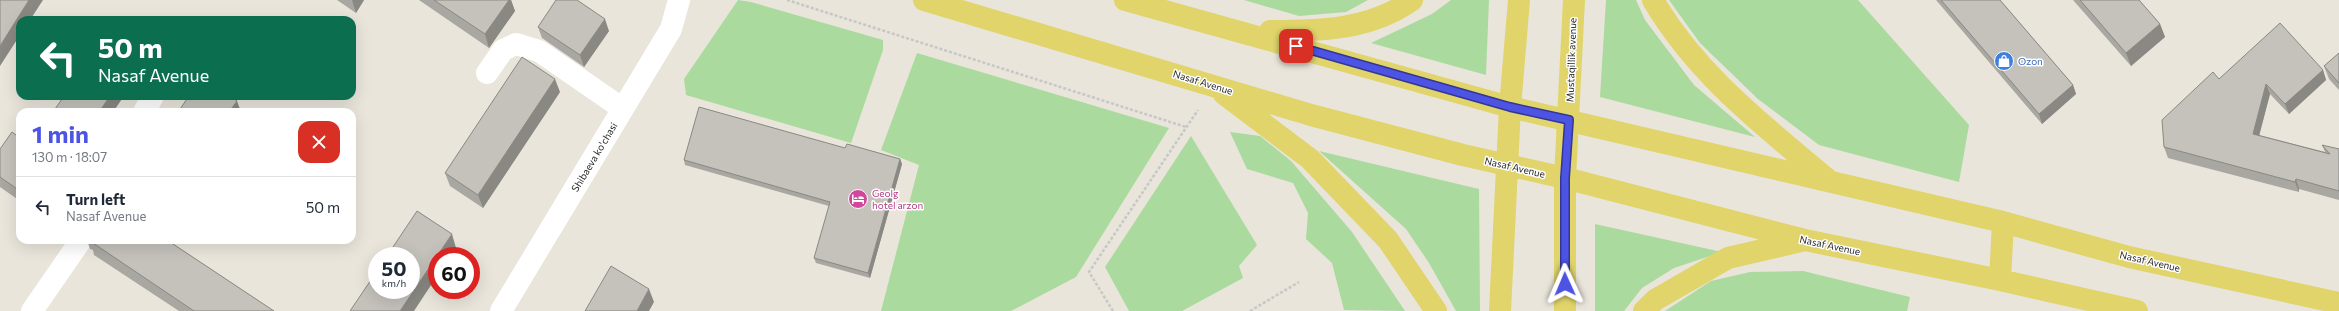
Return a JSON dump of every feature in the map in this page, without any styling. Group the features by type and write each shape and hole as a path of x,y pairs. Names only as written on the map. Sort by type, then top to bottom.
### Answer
{"main road":[{"name":"Nasaf Avenue","path":"924,0 1311,115 1463,155 1565,178 1805,240 2000,280 2137,311"},
{"name":"Nasaf Avenue","path":"1125,0 1238,30 1510,107 2003,222 2129,257 2339,302"},
{"path":"1238,30 1316,31 1347,28 1395,12 1412,0"},
{"path":"1500,311 1510,107 1519,0"},
{"name":"Mustaqillik avenue","path":"1565,311 1565,178 1574,0"},
{"path":"1653,0 1676,37 1713,78 1752,115 1830,181"},
{"path":"1210,84 1310,159 1388,240 1436,311"},
{"path":"2000,280 2003,222"},
{"path":"1644,311 1655,300 1728,258 1805,240"}],"street":[{"name":"Shibaeva ko'chasi","path":"501,311 671,29 679,0"},
{"path":"487,73 503,50 516,44 539,51 623,109"},
{"path":"32,311 78,244"}],"path":[{"path":"787,0 1186,127"},
{"path":"1113,311 1089,272 1198,110"},
{"path":"1250,311 1299,282"}],"green space":[{"path":"738,0 751,2 883,40 883,50 851,143 686,95 684,79"},
{"path":"1244,0 1368,0 1346,12 1299,16"},
{"path":"1451,0 1489,0 1486,75 1371,43 1432,14"},
{"path":"1606,0 1636,0 1645,20 1694,85 1755,137 1600,97"},
{"path":"1669,0 1858,0 1969,125 1959,182 1819,145 1758,99 1700,43"},
{"path":"917,53 1169,128 1076,277 1011,311 881,311 919,165 881,150"},
{"path":"1230,132 1260,136 1291,161 1352,232 1405,311 1344,310 1332,263 1306,239 1308,213 1293,183 1247,169"},
{"path":"1191,136 1257,245 1239,266 1243,278 1182,311 1129,311 1105,267"},
{"path":"1319,151 1479,189 1480,311 1456,311 1429,263 1406,229"},
{"path":"1595,224 1722,252 1674,268 1642,288 1624,311 1595,311"},
{"path":"1803,271 1910,297 1907,311 1665,311 1711,281 1750,272"}],"building":[{"path":"0,0 29,0 19,16 16,16 16,21 0,46"},
{"path":"434,0 509,0 485,34"},
{"path":"556,0 577,0 605,19 580,55 538,27"},
{"path":"1941,0 2000,0 2073,85 2039,114"},
{"path":"2080,0 2139,0 2160,24 2126,53"},
{"path":"2280,23 2323,70 2285,104 2266,84 2253,134 2330,154 2322,145 2339,149 2339,191 2296,179 2295,182 2164,147 2162,120 2213,72 2219,79"},
{"path":"2339,53 2339,83 2324,66"},
{"path":"522,57 555,79 478,195 445,173"},
{"path":"61,100 107,100 102,108 56,108"},
{"path":"186,100 237,101 232,108 181,108"},
{"path":"699,107 845,148 847,144 900,159 868,273 814,258 830,202 684,160"},
{"path":"12,132 16,135 16,188 0,177 0,149"},
{"path":"417,211 452,234 443,247 428,247 428,270 420,281 420,247 393,247"},
{"path":"94,244 173,244 274,311 194,311"},
{"path":"611,266 649,289 637,311 585,311"},
{"path":"368,284 368,299 408,299 400,311 350,311"}],"place":[{"name":"Ozon","path":"2004,61"},
{"name":"Geolg hotel arzon","path":"858,199"}],"route":[{"path":"1296,46 1510,107 1569,120 1564,215 1565,284"}]}
